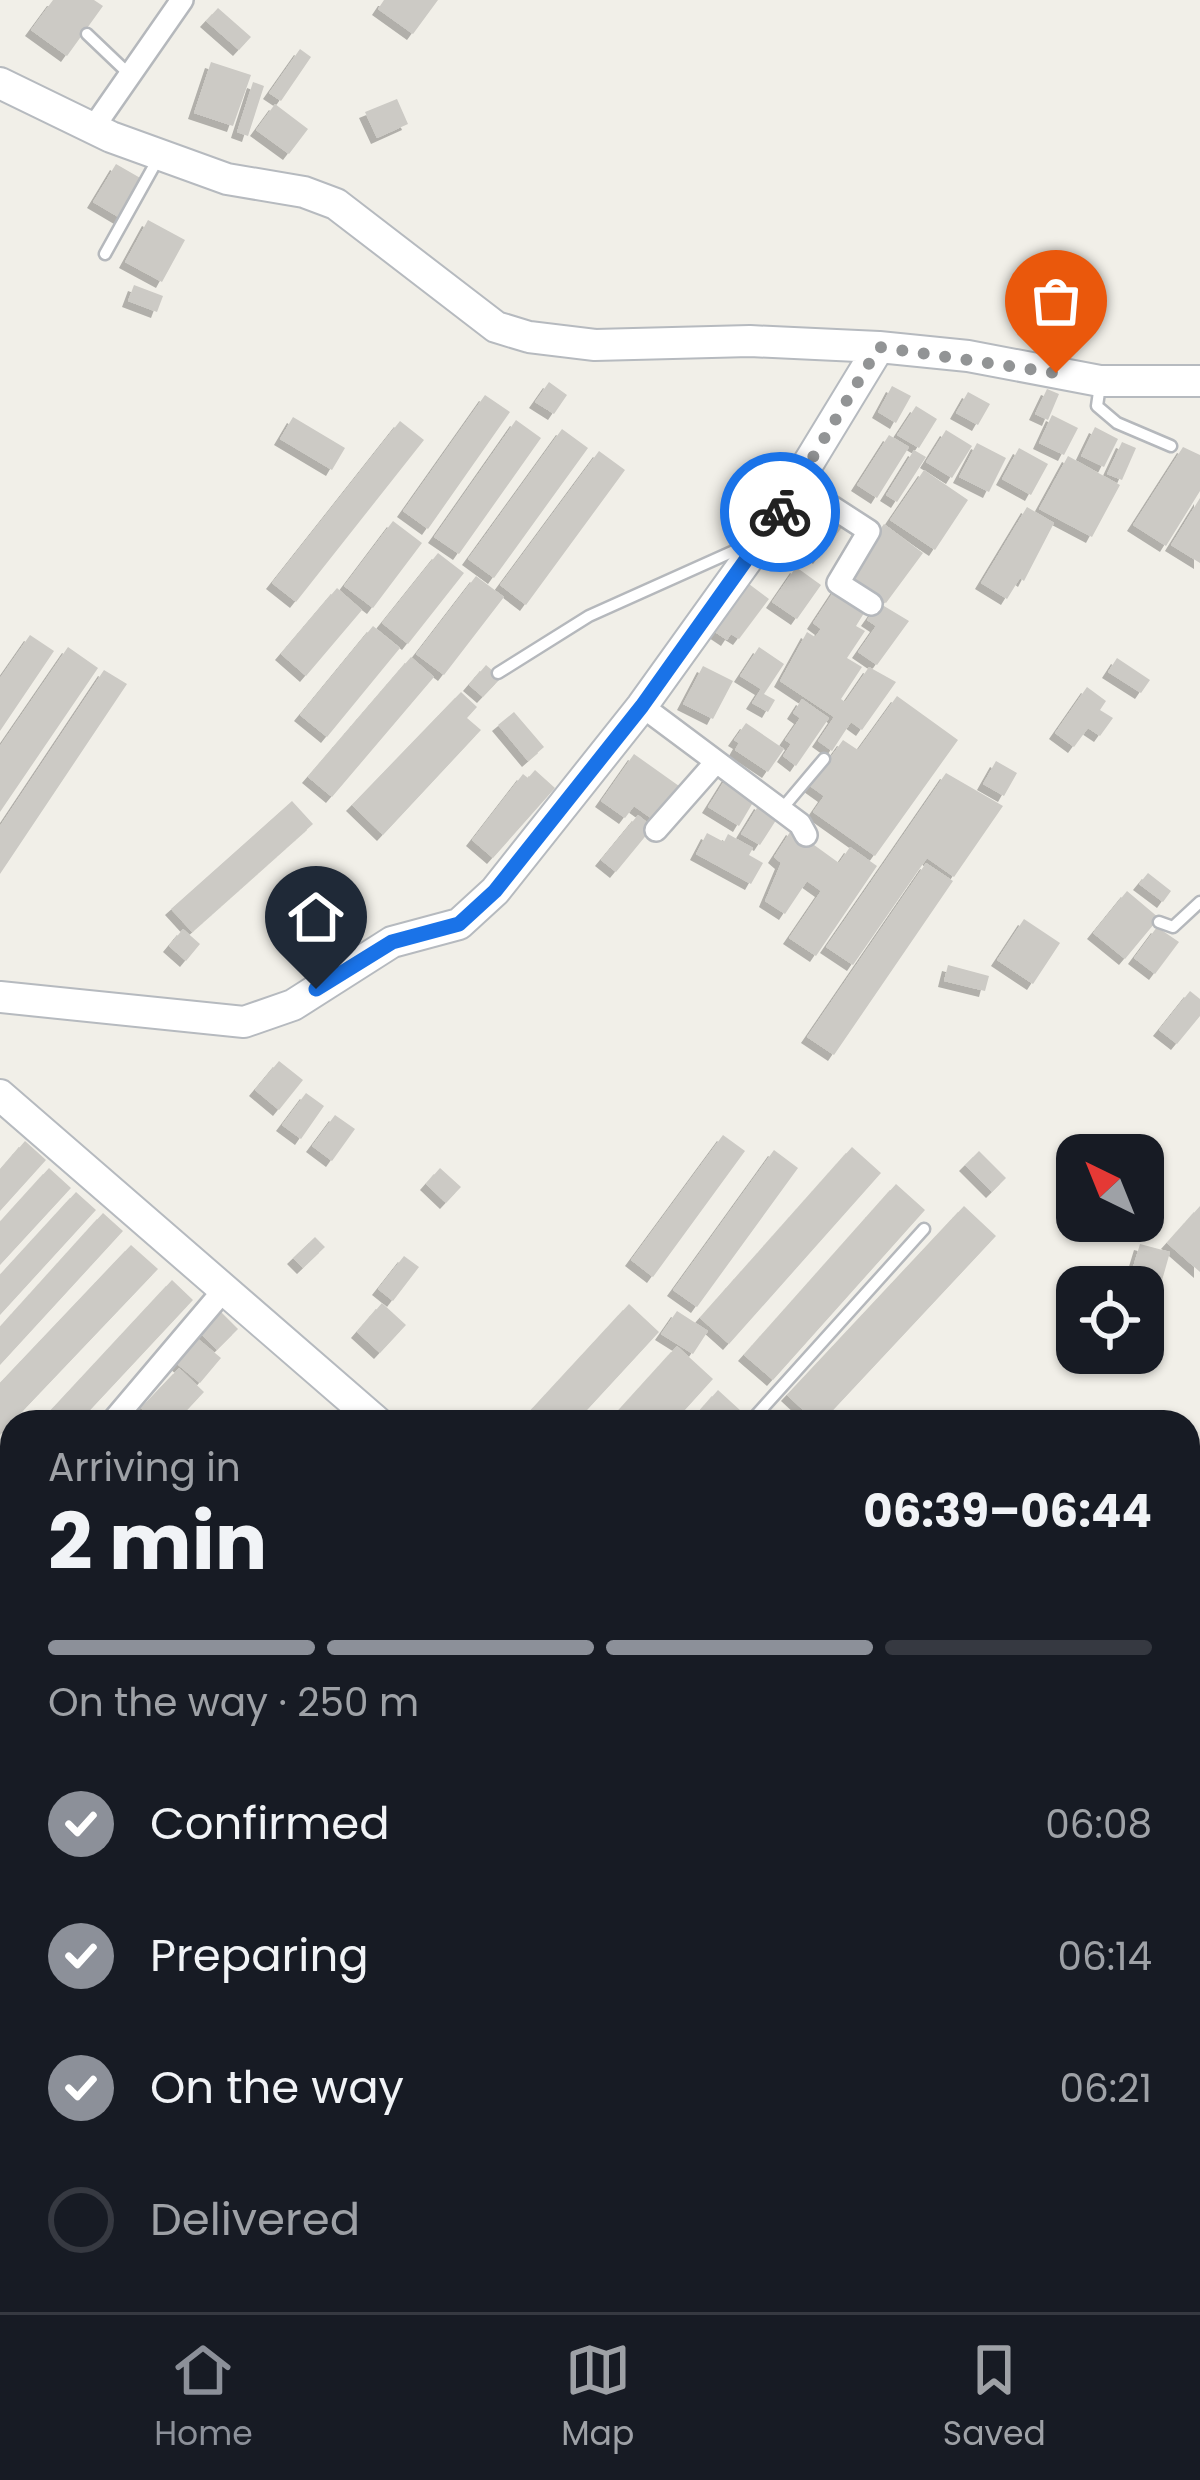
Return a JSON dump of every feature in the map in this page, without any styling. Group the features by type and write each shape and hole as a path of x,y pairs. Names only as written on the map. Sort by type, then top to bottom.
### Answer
{"street":[{"path":"94,128 182,0"},
{"path":"0,83 94,128 227,179 304,192 336,204 496,327 529,337 595,345 750,341 879,347 968,356 1100,381 1200,381"},
{"path":"0,997 244,1022 292,1005 392,942 459,924 495,891 642,706 764,536 879,347"},
{"path":"798,484 869,531 838,583 871,604"},
{"path":"642,706 782,810 806,836"},
{"path":"656,830 716,761"},
{"path":"0,1095 363,1410"},
{"path":"122,1410 223,1291"}],"lane":[{"path":"87,34 130,75"},
{"path":"104,254 160,154"},
{"path":"1100,381 1097,406 1106,415 1171,446"},
{"path":"498,674 589,616 764,536"},
{"path":"782,810 824,759"},
{"path":"1159,922 1173,927 1200,902"},
{"path":"761,1410 924,1228"}],"building":[{"path":"53,0 94,0 103,6 67,56 31,30"},
{"path":"384,0 438,0 413,34 378,9"},
{"path":"218,8 251,37 239,50 206,21"},
{"path":"300,49 311,57 281,101 269,93"},
{"path":"211,62 251,75 233,126 194,113"},
{"path":"253,82 264,86 248,136 237,132"},
{"path":"397,99 408,124 377,138 365,112"},
{"path":"275,104 308,129 289,154 256,130"},
{"path":"116,164 142,179 120,218 93,202"},
{"path":"148,220 185,240 162,282 125,262"},
{"path":"134,285 163,296 157,312 128,301"},
{"path":"549,382 567,395 554,414 535,402"},
{"path":"892,386 911,396 896,423 878,412"},
{"path":"1047,389 1059,394 1048,420 1035,414"},
{"path":"968,392 990,404 978,425 956,413"},
{"path":"485,395 510,412 428,529 403,511"},
{"path":"916,406 937,419 919,448 897,435"},
{"path":"1052,415 1078,428 1064,455 1039,443"},
{"path":"293,417 345,448 332,470 280,439"},
{"path":"516,420 541,438 459,554 434,537"},
{"path":"400,421 424,440 296,602 272,583"},
{"path":"1095,427 1118,439 1104,467 1081,456"},
{"path":"562,429 588,448 494,578 468,559"},
{"path":"946,430 972,446 952,478 926,462"},
{"path":"889,435 909,447 877,498 857,485"},
{"path":"1122,442 1136,448 1122,480 1107,474"},
{"path":"977,443 1006,458 989,492 959,477"},
{"path":"1183,447 1200,455 1200,491 1166,546 1133,525"},
{"path":"1019,448 1048,464 1031,495 1002,479"},
{"path":"914,450 926,457 897,502 886,495"},
{"path":"599,451 625,470 526,605 500,585"},
{"path":"1068,456 1120,485 1092,537 1039,509"},
{"path":"924,470 968,500 935,550 890,520"},
{"path":"1200,498 1200,563 1171,545"},
{"path":"823,501 848,519 819,558 795,540"},
{"path":"1027,507 1054,523 1024,581 1020,578 1007,599 981,583"},
{"path":"393,521 422,543 373,608 344,586"},
{"path":"884,524 923,553 886,603 846,575"},
{"path":"438,553 464,573 408,644 382,623"},
{"path":"796,567 821,585 797,619 772,602"},
{"path":"476,576 504,597 444,675 416,654"},
{"path":"745,581 769,599 739,639 731,634 727,640 715,632 719,626 715,622"},
{"path":"838,585 869,605 856,626 865,631 847,658 862,667 841,699 845,702 869,667 896,682 862,730 851,722 832,751 818,741 834,717 780,681 807,632 815,637 821,629 813,623"},
{"path":"337,588 362,610 306,676 281,654"},
{"path":"879,603 909,621 877,665 858,652 876,626 867,620"},
{"path":"373,626 400,648 327,737 300,715"},
{"path":"30,635 54,651 0,731 0,678"},
{"path":"68,647 98,668 0,812 0,746"},
{"path":"759,647 784,664 764,694 775,700 768,712 752,703 761,689 740,676"},
{"path":"411,657 434,677 332,797 308,777"},
{"path":"1117,658 1150,680 1141,693 1108,672"},
{"path":"486,665 501,678 483,697 469,685"},
{"path":"703,666 733,681 713,719 683,704"},
{"path":"104,670 127,684 0,874 0,826"},
{"path":"1087,687 1106,701 1100,710 1113,718 1100,736 1088,728 1074,747 1055,733"},
{"path":"461,692 477,707 467,718 481,730 383,835 352,805"},
{"path":"897,696 958,740 875,856 813,812 824,796 810,786 843,740 858,750"},
{"path":"802,699 829,718 796,766 783,756 791,744 785,740 800,718 793,713"},
{"path":"514,712 544,747 528,761 498,725"},
{"path":"746,723 784,749 768,772 735,750 739,743 734,740"},
{"path":"634,754 679,786 655,821 634,806 625,818 601,801"},
{"path":"996,761 1017,773 1004,796 983,784"},
{"path":"535,770 555,788 493,858 472,840 523,774 528,778"},
{"path":"946,773 1003,806 954,877 927,858 853,965 826,947"},
{"path":"728,775 758,794 739,826 708,807"},
{"path":"292,801 313,824 192,932 171,909"},
{"path":"760,803 780,814 760,845 741,834"},
{"path":"638,815 653,827 616,872 601,860"},
{"path":"792,829 839,863 850,847 877,866 816,956 789,938 821,891 807,881 785,914 765,901 781,863 774,857"},
{"path":"707,833 724,842 728,834 753,848 749,855 763,863 751,884 696,854"},
{"path":"926,863 953,881 834,1055 807,1037"},
{"path":"1148,873 1171,891 1163,902 1139,884"},
{"path":"1127,891 1159,918 1125,959 1093,933"},
{"path":"1024,919 1060,943 1033,984 997,960"},
{"path":"1157,927 1179,942 1155,974 1134,958"},
{"path":"183,929 200,944 186,961 169,946"},
{"path":"948,965 989,976 985,991 944,981"},
{"path":"1190,991 1200,999 1200,1016 1177,1044 1159,1030"},
{"path":"279,1061 303,1080 279,1110 255,1090"},
{"path":"306,1093 324,1106 301,1139 282,1125"},
{"path":"335,1115 355,1129 332,1161 312,1146"},
{"path":"723,1135 745,1151 653,1277 631,1260"},
{"path":"25,1141 46,1160 0,1211 0,1170"},
{"path":"852,1147 881,1173 729,1344 700,1318"},
{"path":"774,1150 798,1168 697,1307 673,1290"},
{"path":"979,1151 1006,1178 992,1192 965,1165"},
{"path":"49,1168 71,1188 0,1265 0,1222"},
{"path":"440,1168 461,1187 446,1203 426,1184"},
{"path":"896,1184 925,1210 773,1380 744,1355"},
{"path":"76,1192 96,1210 0,1315 0,1275"},
{"path":"964,1206 996,1236 833,1410 803,1410 787,1395"},
{"path":"1200,1206 1200,1272 1167,1243"},
{"path":"103,1213 123,1231 0,1365 0,1327"},
{"path":"315,1237 325,1247 303,1268 293,1258"},
{"path":"1140,1244 1170,1252 1164,1273 1164,1266 1133,1266"},
{"path":"131,1245 158,1269 24,1410 0,1410 0,1383"},
{"path":"404,1256 419,1267 393,1301 378,1289"},
{"path":"172,1280 193,1300 90,1410 51,1410"},
{"path":"382,1303 406,1325 380,1353 357,1332"},
{"path":"629,1304 659,1332 587,1410 531,1410"},
{"path":"677,1311 708,1331 693,1354 661,1334"},
{"path":"221,1312 238,1329 217,1350 201,1334"},
{"path":"197,1338 221,1358 200,1383 176,1363"},
{"path":"677,1346 713,1379 685,1410 619,1410"},
{"path":"179,1368 204,1392 187,1410 141,1408"},
{"path":"718,1390 740,1410 700,1410"}],"way so far":[{"path":"780,512 879,347 968,356 1056,373"}],"route":[{"path":"316,989 392,942 459,924 495,891 642,706 780,512"}]}
